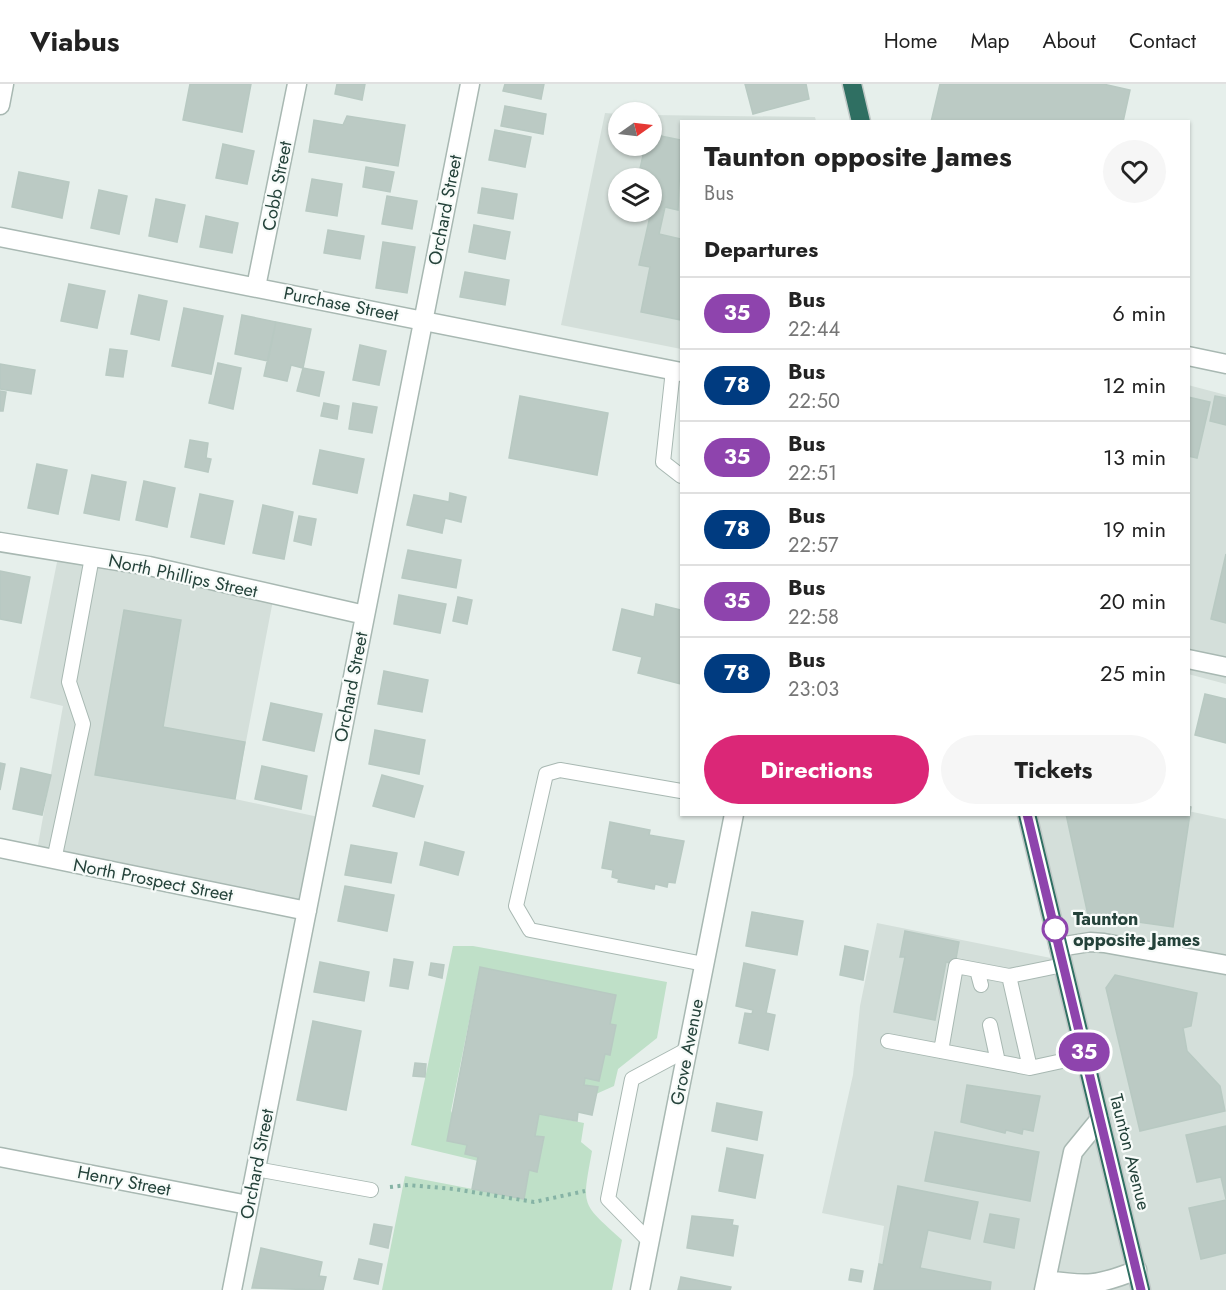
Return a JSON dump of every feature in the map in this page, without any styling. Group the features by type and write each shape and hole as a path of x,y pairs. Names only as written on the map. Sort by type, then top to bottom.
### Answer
{"highway":[{"path":"852,84 861,120"},
{"name":"Taunton Avenue","path":"1027,816 1141,1290"}],"street":[{"path":"0,105 4,84"},
{"name":"Cobb Street","path":"256,287 297,84"},
{"name":"Orchard Street","path":"232,1290 470,84"},
{"name":"Purchase Street","path":"0,237 677,371"},
{"path":"1190,356 1226,364"},
{"name":"North Phillips Street","path":"0,542 149,566 365,615"},
{"path":"1190,659 1226,667"},
{"name":"Grove Avenue","path":"640,1290 734,816"},
{"name":"North Prospect Street","path":"0,848 307,911"},
{"path":"1059,947 1090,942 1104,943 1226,964"},
{"path":"1100,1119 1073,1152 1045,1285 1088,1286 1108,1282 1137,1270"},
{"name":"Henry Street","path":"0,1157 248,1205"}],"lane":[{"path":"677,371 663,462 680,475"},
{"path":"54,860 83,724 69,682 92,557"},
{"path":"680,790 560,770 546,774 516,906 530,930 705,964"},
{"path":"941,1051 956,966 1009,976 1063,965"},
{"path":"978,970 981,985"},
{"path":"1009,976 1030,1068"},
{"path":"990,1025 998,1062"},
{"path":"888,1041 1030,1068 1085,1056"},
{"path":"650,1242 608,1199 632,1079 688,1049"},
{"path":"256,1169 371,1190"}],"path":[{"path":"371,1190 408,1185 534,1202 585,1191"}],"shaded area":[{"path":"605,113 608,113 608,156 662,156 662,115 815,117 816,120 680,120 680,349 561,325"},
{"path":"1190,386 1226,395 1226,684 1190,675"},
{"path":"59,552 274,595 235,799 323,818 304,907 36,856 63,706 30,698"},
{"path":"1190,811 1226,819 1226,1290 874,1290 884,1226 822,1213 853,1075 860,1006 877,923 1051,958 1018,816 1190,816"}],"green space":[{"path":"453,946 473,946 667,982 657,1038 618,1069 614,1086 596,1094 597,1087 584,1085 585,1078 599,1081 605,1054 610,1054 616,1026 610,1024 615,995 480,967 451,1111 467,1145 465,1154 478,1157 478,1161 411,1145"},
{"path":"539,1114 584,1123 581,1142 592,1151 586,1194 588,1202 598,1218 622,1240 612,1290 382,1290 405,1176 524,1199 529,1170 537,1171 544,1138 535,1136"}],"building":[{"path":"190,84 251,84 242,132 183,120"},
{"path":"337,84 365,84 362,100 335,94"},
{"path":"505,84 544,84 541,99 503,91"},
{"path":"745,84 806,84 809,99 753,114"},
{"path":"940,84 1103,84 1130,90 1123,120 931,120"},
{"path":"505,106 546,114 543,134 501,126"},
{"path":"347,116 405,125 398,166 309,152 314,120 343,125"},
{"path":"495,130 531,137 525,167 489,160"},
{"path":"662,136 680,140 678,210 665,207 662,220 662,168 640,168 643,156 662,156"},
{"path":"223,144 254,151 247,184 216,178"},
{"path":"366,167 394,172 390,192 363,187"},
{"path":"19,172 69,182 62,218 12,207"},
{"path":"312,179 342,184 337,216 306,211"},
{"path":"482,188 517,194 513,219 478,213"},
{"path":"99,190 127,196 119,234 91,228"},
{"path":"387,196 417,201 412,229 382,224"},
{"path":"156,199 185,205 177,242 149,236"},
{"path":"206,216 238,223 232,253 200,247"},
{"path":"649,222 662,222 659,234 680,239 680,320 641,312 650,267 639,265"},
{"path":"474,225 510,232 505,259 469,252"},
{"path":"328,230 364,236 360,259 324,253"},
{"path":"383,242 415,247 407,293 376,288"},
{"path":"465,272 509,280 505,305 460,297"},
{"path":"69,284 105,291 97,328 61,321"},
{"path":"139,295 167,301 159,340 131,334"},
{"path":"184,308 223,316 211,374 172,366"},
{"path":"242,315 276,322 268,361 235,354"},
{"path":"276,322 311,329 303,368 291,365 287,381 264,376"},
{"path":"360,345 386,351 379,385 353,380"},
{"path":"110,349 127,351 123,377 106,375"},
{"path":"218,363 241,368 233,409 209,403"},
{"path":"0,364 35,370 31,394 0,389"},
{"path":"303,368 324,372 319,396 297,391"},
{"path":"0,391 6,392 3,411 0,411"},
{"path":"520,396 608,413 597,475 509,458"},
{"path":"1215,396 1226,398 1226,425 1210,421"},
{"path":"1190,397 1210,402 1197,458 1190,456"},
{"path":"324,403 339,406 337,419 321,416"},
{"path":"353,403 377,407 372,433 349,429"},
{"path":"190,440 208,443 206,458 211,459 208,472 185,467"},
{"path":"320,450 364,459 357,493 313,484"},
{"path":"37,464 67,470 58,514 28,508"},
{"path":"92,475 126,482 119,520 84,513"},
{"path":"144,481 175,488 167,527 136,520"},
{"path":"450,493 466,497 461,522 445,518 442,533 407,525 414,495 449,502"},
{"path":"200,494 233,501 224,544 191,537"},
{"path":"263,505 293,512 284,559 253,553"},
{"path":"299,516 316,519 311,545 294,541"},
{"path":"408,550 461,560 456,588 402,578"},
{"path":"1226,554 1226,623 1211,619"},
{"path":"0,571 30,577 21,623 0,619"},
{"path":"399,595 446,604 440,633 394,624"},
{"path":"458,597 472,600 467,624 453,621"},
{"path":"656,604 680,610 680,684 638,673 642,657 613,650 622,609 654,617"},
{"path":"124,610 181,620 163,727 245,742 235,799 95,775"},
{"path":"384,671 428,680 422,712 378,704"},
{"path":"1205,694 1226,699 1226,743 1195,735"},
{"path":"271,703 322,714 314,751 263,740"},
{"path":"375,730 425,740 419,774 369,764"},
{"path":"0,763 5,764 0,790"},
{"path":"262,766 307,776 301,809 255,799"},
{"path":"21,768 51,775 42,815 13,809"},
{"path":"382,775 423,786 414,817 373,806"},
{"path":"1066,816 1190,816 1173,927 1088,915"},
{"path":"610,822 650,830 649,835 684,841 675,883 668,882 667,887 655,884 654,889 618,882 619,879 612,877 613,870 602,868"},
{"path":"425,842 464,852 458,875 420,865"},
{"path":"351,845 397,853 391,883 345,875"},
{"path":"345,886 394,895 387,931 338,921"},
{"path":"752,912 803,921 797,955 746,946"},
{"path":"905,931 959,942 955,964 946,962 935,1020 894,1012 905,957 900,957"},
{"path":"845,946 868,951 863,980 840,975"},
{"path":"394,959 413,962 408,989 390,986"},
{"path":"320,962 369,972 364,1001 314,992"},
{"path":"431,963 444,965 442,978 429,975"},
{"path":"744,963 775,970 766,1013 775,1015 768,1050 739,1043 745,1013 752,1014 753,1010 736,1006"},
{"path":"480,967 616,995 610,1024 616,1025 610,1055 605,1054 599,1081 585,1078 584,1085 598,1087 592,1115 578,1112 577,1121 539,1114 535,1136 544,1137 537,1172 529,1170 524,1199 472,1189 478,1157 465,1154 467,1145 447,1141"},
{"path":"1115,975 1197,993 1191,1026 1183,1028 1187,1051 1220,1086 1225,1111 1140,1131 1106,988"},
{"path":"313,1021 361,1031 346,1110 297,1100"},
{"path":"415,1063 426,1064 425,1077 413,1076"},
{"path":"967,1085 1040,1096 1033,1131 1023,1129 1022,1134 1006,1130 1005,1133 961,1122"},
{"path":"717,1103 762,1112 757,1140 712,1131"},
{"path":"1226,1126 1226,1199 1221,1177 1197,1182 1186,1135"},
{"path":"935,1132 1039,1152 1030,1201 925,1181"},
{"path":"727,1148 763,1155 755,1198 719,1191"},
{"path":"898,1186 978,1202 970,1239 928,1230 920,1268 991,1282 990,1290 874,1290 879,1264 883,1265"},
{"path":"1226,1200 1226,1253 1201,1259 1189,1208"},
{"path":"990,1214 1019,1219 1014,1248 984,1242"},
{"path":"692,1216 733,1220 732,1225 738,1226 733,1256 687,1248"},
{"path":"374,1224 392,1227 388,1248 370,1244"},
{"path":"261,1248 322,1262 319,1276 326,1277 323,1290 252,1288"},
{"path":"359,1259 382,1264 378,1284 354,1279"},
{"path":"851,1269 863,1271 861,1282 849,1280"},
{"path":"681,1277 731,1287 730,1290 678,1290"}],"bus line":[{"name":"35","path":"1027,816 1141,1290"}],"place":[{"name":"Taunton opposite James","path":"1055,929"}]}
